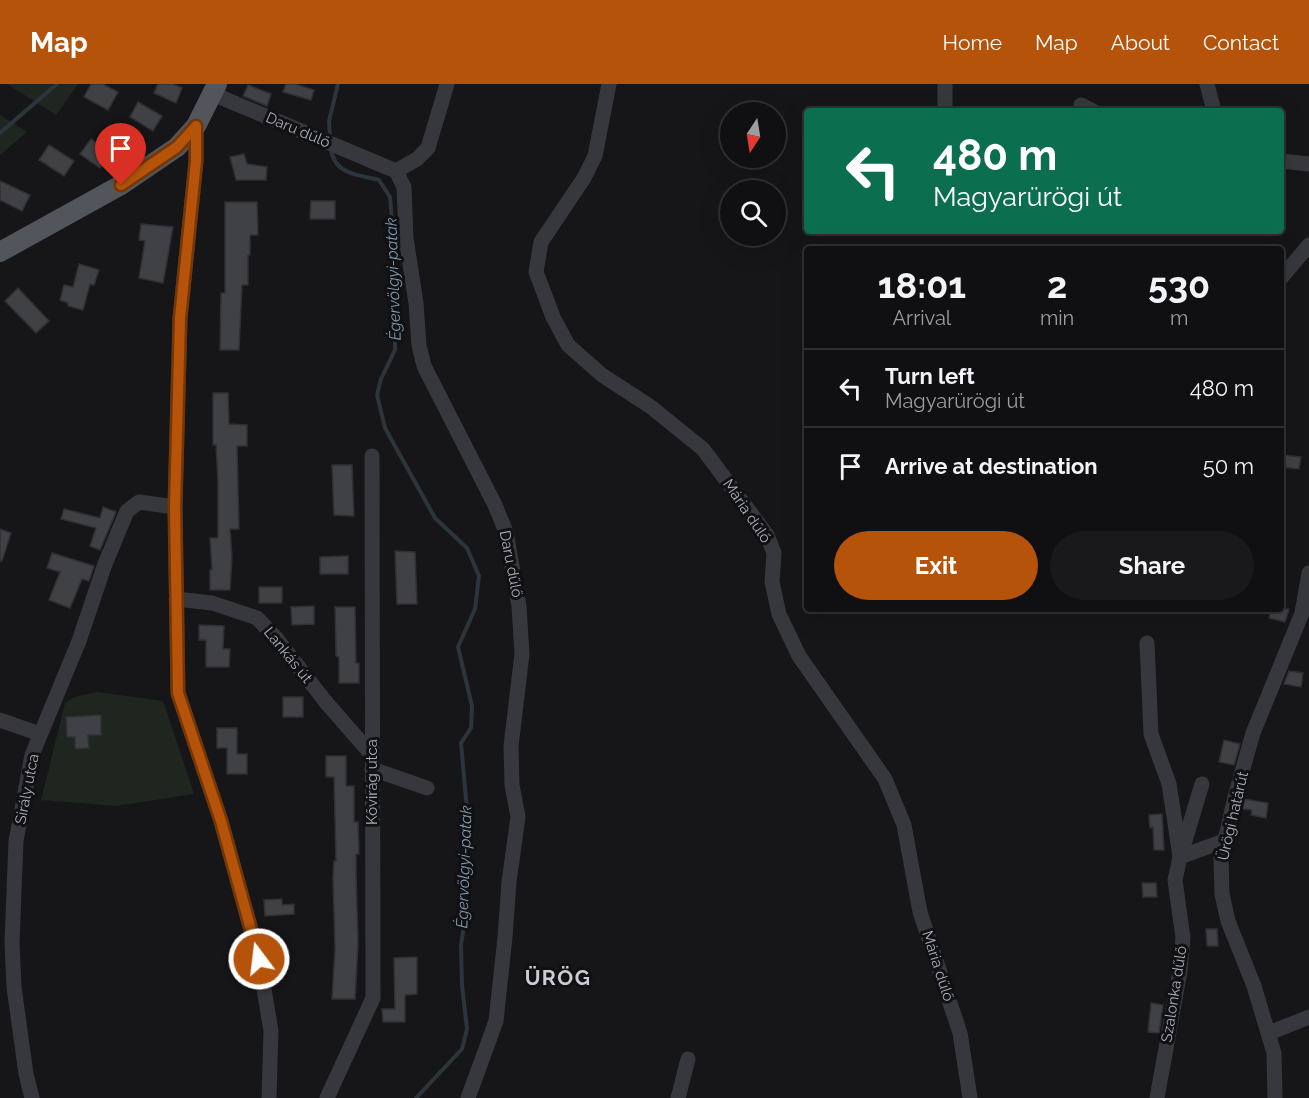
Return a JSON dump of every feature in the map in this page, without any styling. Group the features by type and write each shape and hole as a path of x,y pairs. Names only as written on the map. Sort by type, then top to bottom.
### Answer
{"main road":[{"path":"0,252 151,167 177,147 196,126 215,89"}],"street":[{"path":"396,171 417,159 428,148 447,84"},
{"name":"Mária dűlő","path":"609,84 595,156 579,186 541,242 536,272 553,317 568,345 602,375 651,407 703,449 767,535 774,554 771,582 779,614 799,656 885,779 904,825 920,912 960,1033 970,1098"},
{"path":"945,84 945,108"},
{"path":"1207,84 1213,108"},
{"name":"Daru dűlő","path":"215,89 331,144 396,171 404,187 406,238 416,303 419,345 424,366 495,504 506,532 519,606 522,654 511,746 512,785 518,817 508,882 496,1021 468,1098"},
{"path":"196,126 196,161 180,318 175,507 178,693 221,821 259,959 271,1031 269,1098"},
{"path":"1284,161 1309,164"},
{"path":"1284,274 1309,245"},
{"name":"Kővirág utca","path":"327,1098 373,998 372,456"},
{"name":"Sirály utca","path":"32,1098 24,1063 14,987 12,942 16,842 32,755 79,641 105,564 127,511 139,502 175,507"},
{"name":"Ürögi határút","path":"1275,1098 1274,1053 1254,986 1228,921 1224,903 1221,858 1244,766 1268,694 1302,613 1309,573"},
{"name":"Lankás út","path":"176,599 212,603 256,618 277,639 372,762"},
{"name":"Szalonka dűlő","path":"1147,643 1151,734 1169,784 1180,857 1175,880 1183,938 1180,971 1157,1098"},
{"path":"0,720 40,734"},
{"path":"372,762 427,788"},
{"path":"1244,766 1251,771 1247,793"},
{"path":"1180,857 1202,784"},
{"path":"1180,857 1224,841"},
{"path":"1269,1033 1309,1017"},
{"path":"678,1098 688,1059"}],"shaded area":[{"path":"7,84 78,84 56,115"},
{"path":"0,115 27,132 0,155"},
{"path":"98,692 163,701 194,794 116,806 41,800 65,703 74,697"}],"building":[{"path":"91,84 103,84 118,92 108,110 84,97"},
{"path":"158,84 173,84 182,88 176,103 154,93"},
{"path":"286,84 295,84 314,90 311,100 283,92"},
{"path":"248,85 271,94 267,106 243,96"},
{"path":"138,102 162,116 153,131 130,117"},
{"path":"91,139 111,153 100,168 80,154"},
{"path":"49,145 74,161 64,176 39,160"},
{"path":"244,154 247,164 267,167 266,180 236,180 230,157"},
{"path":"0,181 30,195 22,211 0,200"},
{"path":"311,201 335,201 335,219 310,219"},
{"path":"225,202 257,202 258,235 250,235 248,285 242,285 239,350 220,350 221,293 225,293"},
{"path":"141,224 173,227 163,283 139,278 145,241 139,240"},
{"path":"79,264 99,270 94,285 90,284 83,310 68,306 68,303 60,300 64,285 73,287"},
{"path":"18,288 49,321 36,333 5,301"},
{"path":"213,393 228,393 229,424 247,425 247,446 237,446 239,529 230,529 232,557 230,590 210,590 210,570 212,570 210,538 218,538 218,482 216,445 213,445"},
{"path":"1284,455 1301,457 1299,469 1284,467"},
{"path":"332,465 352,465 354,516 334,515"},
{"path":"103,507 116,512 100,550 90,546 96,528 61,519 64,509 100,518"},
{"path":"0,529 11,533 2,561 0,561"},
{"path":"395,551 415,552 417,604 397,604"},
{"path":"52,553 94,566 89,581 82,579 70,608 49,600 60,572 47,568"},
{"path":"348,556 348,574 320,574 320,557"},
{"path":"259,587 282,587 282,603 259,603"},
{"path":"314,606 314,624 292,625 291,607"},
{"path":"335,607 355,607 356,663 359,663 359,683 339,683"},
{"path":"1284,609 1289,609 1285,622 1269,618 1270,612 1284,612"},
{"path":"199,625 224,626 223,649 230,649 229,667 206,667 206,640 199,640"},
{"path":"1289,671 1303,673 1301,687 1284,684"},
{"path":"283,697 303,697 303,717 283,717"},
{"path":"101,715 101,735 88,735 89,748 75,749 75,737 67,737 66,717"},
{"path":"217,728 237,728 237,754 247,754 247,774 227,774 227,748 217,748"},
{"path":"1224,740 1240,744 1234,765 1219,762"},
{"path":"326,756 346,756 346,786 354,786 354,822 358,822 359,854 356,854 358,943 355,999 332,999 335,949 333,878 334,861 336,861 334,777 326,777"},
{"path":"1244,799 1268,803 1266,818 1251,815 1252,810 1242,809"},
{"path":"1162,814 1164,850 1154,850 1153,827 1150,828 1149,815"},
{"path":"1142,883 1156,883 1157,897 1143,897"},
{"path":"282,899 282,905 294,904 294,914 265,916 264,900"},
{"path":"1206,929 1217,929 1218,946 1207,946"},
{"path":"417,957 417,994 405,995 405,1022 383,1022 382,1009 395,1009 394,958"},
{"path":"1151,1003 1163,1005 1159,1033 1148,1032"}],"waterway":[{"path":"0,133 57,84"},
{"name":"Égervölgyi-patak","path":"330,137 329,121 338,84"},
{"name":"Égervölgyi-patak","path":"331,148 336,163 342,168 355,175 379,180 390,197 394,245 395,350 381,379 377,395 385,428 435,518 467,548 479,576 475,609 458,647 472,706 471,728 461,743 468,821 465,919 461,945 462,985 467,1029 462,1049 416,1098"}],"district":[{"name":"ÜRÖG","path":"558,977"}],"route":[{"path":"121,185 151,167 177,147 196,126 196,161 180,318 175,507 178,693 221,821 259,959"}]}
